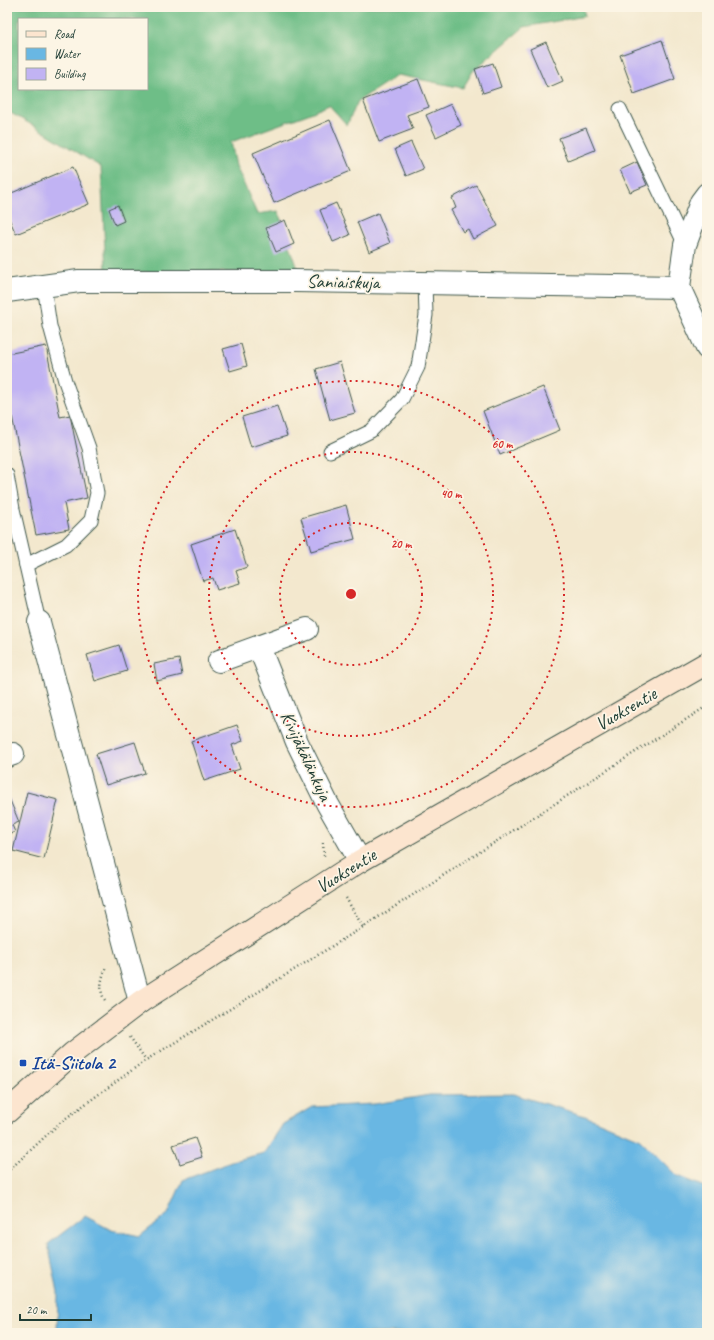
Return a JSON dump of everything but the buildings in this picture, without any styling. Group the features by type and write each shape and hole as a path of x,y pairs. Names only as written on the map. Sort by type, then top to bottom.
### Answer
{"street":[{"path":"707,194 701,202 685,245 679,287 707,348"},
{"name":"Saniaiskuja","path":"7,291 79,281 425,283 679,287"},
{"path":"39,622 140,1002"},
{"path":"219,661 307,629"},
{"name":"Kivijäkälänkuja","path":"259,647 297,742 327,803 360,861"},
{"name":"Vuoksentie","path":"7,1112 73,1053 140,1002 360,861 707,663"}],"lane":[{"path":"620,109 685,245"},
{"path":"330,451 371,431 402,399 418,367 426,315 425,283"},
{"path":"26,566 66,545 90,520 97,492 89,448 65,381 50,326 44,286"},
{"path":"7,476 13,509 39,622"}],"path":[{"path":"7,1172 62,1121 146,1060 357,930 707,706"}],"green space":[{"path":"7,7 583,7 585,16 524,27 473,71 463,88 398,75 358,101 347,125 329,105 231,142 236,166 257,214 278,211 299,272 106,272 101,167 7,111"}],"water":[{"path":"513,1094 585,1116 640,1139 677,1176 707,1188 707,1333 57,1333 58,1292 48,1244 85,1216 111,1230 140,1236 168,1214 183,1180 234,1161 264,1153 283,1124 312,1107 375,1104 430,1095"}],"place":[{"name":"Itä-Siitola 2","path":"23,1063"}]}
